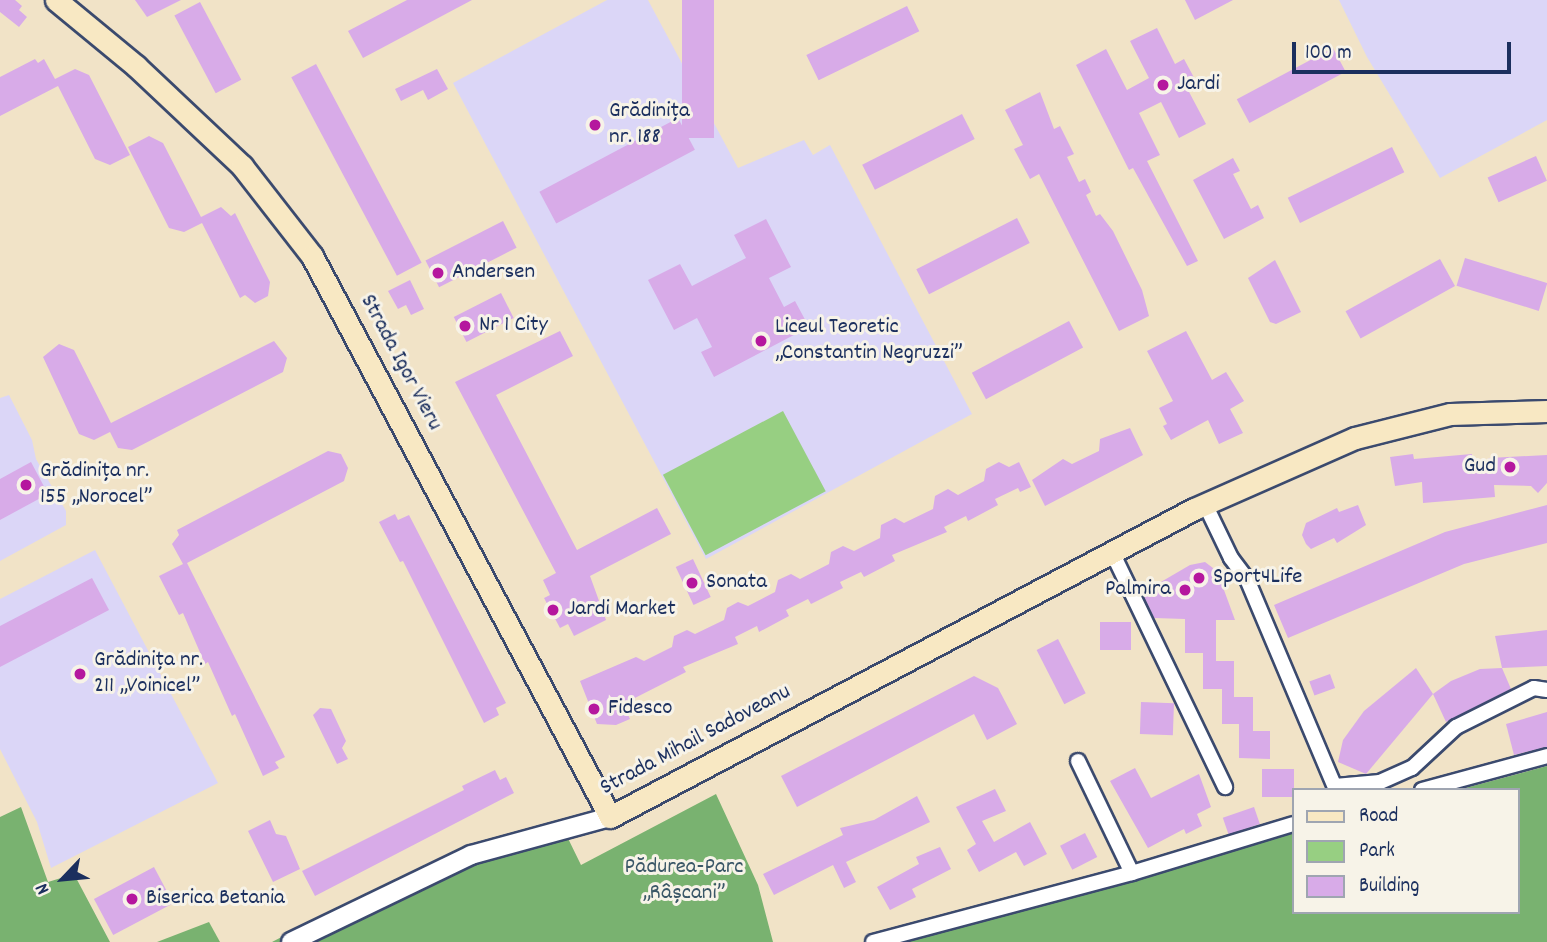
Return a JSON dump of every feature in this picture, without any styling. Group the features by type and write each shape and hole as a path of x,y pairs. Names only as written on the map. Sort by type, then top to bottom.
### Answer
{"main road":[{"name":"Strada Igor Vieru","path":"56,0 136,66 242,166 312,256 611,817"},
{"name":"Strada Mihail Sadoveanu","path":"611,817 1205,504 1388,427 1461,413 1547,411"}],"street":[{"path":"1205,504 1231,558 1247,579 1335,788 1380,782 1412,768 1456,727 1534,688 1547,690"},
{"path":"1112,552 1225,787"},
{"path":"1429,788 1547,756"},
{"path":"1078,761 1132,873"},
{"name":"Strada Mihail Sadoveanu","path":"291,942 471,855 611,817"},
{"path":"873,942 1132,873 1292,824"}],"shaded area":[{"name":"Liceul Teoretic „Constantin Negruzzi”","path":"607,0 648,0 738,168 804,140 813,155 830,145 972,414 706,559 453,83"},
{"path":"1339,0 1547,0 1547,120 1440,178 1367,57"},
{"name":"Grădinița nr. 155 „Norocel”","path":"9,395 32,440 36,459 66,511 66,525 0,561 0,398"},
{"name":"Grădinița nr. 211 „Voinicel”","path":"95,550 218,783 51,868 37,822 0,749 0,599"}],"green space":[{"path":"783,411 826,491 706,555 663,475"},
{"path":"1547,766 1547,942 897,942 1292,833 1292,914 1519,914 1519,788 1465,788"},
{"name":"Pădurea-Parc „Râșcani”","path":"716,794 758,885 773,942 272,942 318,918 560,822 581,865"},
{"path":"21,807 48,882 74,874 110,942 0,942 0,817"},
{"path":"209,922 220,942 157,942"}],"building":[{"path":"0,0 15,0 22,6 19,10 27,17 19,27 0,12"},
{"path":"135,0 181,0 147,17"},
{"path":"407,0 472,0 363,58 348,31"},
{"path":"682,0 714,0 714,138 682,138"},
{"path":"1185,0 1233,0 1195,20"},
{"path":"200,2 241,80 216,93 174,16"},
{"path":"907,6 919,31 819,80 806,55"},
{"path":"1157,28 1175,64 1184,59 1198,85 1188,90 1206,124 1179,138 1161,102 1139,113 1160,155 1147,161 1198,261 1187,266 1133,168 1129,170 1076,65 1106,49 1127,90 1149,78 1130,41"},
{"path":"1333,48 1346,72 1249,123 1237,99"},
{"path":"35,59 38,63 44,59 55,79 75,69 89,75 130,155 110,165 95,159 58,86 0,116 0,77"},
{"path":"316,64 422,263 397,276 291,77"},
{"path":"437,69 448,89 428,100 423,90 401,101 395,89"},
{"path":"1040,92 1054,129 1060,126 1074,154 1067,157 1079,182 1085,179 1091,192 1086,195 1096,216 1100,214 1113,231 1142,290 1149,316 1119,331 1039,174 1030,179 1014,149 1023,145 1005,110"},
{"path":"962,114 975,139 875,190 862,165"},
{"path":"678,118 695,150 556,223 539,192"},
{"path":"149,136 163,143 201,217 221,207 231,216 235,213 270,282 268,296 255,303 245,295 240,298 202,223 184,232 169,228 128,147"},
{"path":"1392,147 1404,172 1300,223 1288,198"},
{"path":"1536,156 1547,181 1499,202 1488,178"},
{"path":"1233,158 1240,171 1233,174 1251,209 1258,205 1264,218 1224,239 1193,180"},
{"path":"1017,218 1030,243 929,294 916,269"},
{"path":"766,219 791,267 769,278 784,307 795,301 809,327 714,377 701,352 712,347 697,318 674,330 648,280 680,264 692,286 746,258 734,235"},
{"path":"503,221 517,248 439,287 425,260"},
{"path":"1465,258 1547,283 1539,311 1457,286"},
{"path":"1440,259 1455,286 1361,338 1346,311"},
{"path":"1275,260 1301,312 1276,324 1270,322 1248,278"},
{"path":"410,280 424,309 411,315 406,305 398,309 388,291"},
{"path":"501,293 514,318 466,342 454,317"},
{"path":"1069,321 1083,347 986,399 972,373"},
{"path":"560,331 573,356 496,395 577,550 657,508 671,534 590,576 606,620 574,636 568,624 560,628 544,598 550,595 543,580 556,573 455,382"},
{"path":"1186,331 1212,380 1226,372 1244,401 1230,409 1243,433 1219,444 1208,420 1171,440 1163,426 1167,424 1159,408 1173,401 1147,351"},
{"path":"274,341 287,358 283,372 132,450 118,448 110,432 94,440 79,434 43,357 59,344 74,350 111,423"},
{"path":"1130,428 1143,455 1045,506 1032,480 1063,459 1072,464 1099,451 1100,439"},
{"path":"328,451 341,454 348,468 344,481 187,563 285,757 275,762 279,768 263,776 235,714 232,716 208,662 205,664 183,613 179,615 159,576 183,564 172,544 179,535 177,530"},
{"path":"1413,454 1414,459 1472,454 1474,474 1489,458 1547,455 1547,483 1538,493 1531,486 1494,485 1495,497 1423,503 1422,482 1395,486 1390,457"},
{"path":"31,462 48,494 0,520 0,479"},
{"path":"999,462 1009,467 1019,462 1031,487 1020,492 1018,488 995,499 998,505 968,521 966,516 944,527 947,532 892,555 895,561 864,577 861,572 840,582 843,588 811,604 808,599 786,610 789,616 759,632 757,626 735,637 738,644 683,667 686,672 623,704 630,719 616,725 597,724 580,681 636,657 644,661 672,647 674,636 687,630 695,634 724,620 727,608 738,602 748,606 775,592 778,580 791,574 800,579 829,564 831,552 843,546 854,551 880,538 881,525 895,518 904,523 933,509 935,496 948,489 958,495 984,481 986,469"},
{"path":"1358,505 1366,525 1337,543 1334,538 1311,549 1306,544 1302,535 1306,523 1337,508 1339,512"},
{"path":"1547,505 1547,543 1464,564 1288,638 1274,605 1445,532"},
{"path":"395,514 398,520 409,515 506,703 496,708 499,715 484,723 403,561 400,562 379,522"},
{"path":"693,559 711,597 694,605 676,567"},
{"path":"1205,562 1217,571 1235,620 1216,620 1216,661 1234,661 1234,697 1253,697 1253,731 1270,731 1270,759 1239,758 1239,724 1222,724 1222,689 1203,689 1203,653 1185,653 1185,619 1154,618 1142,593 1190,565"},
{"path":"92,578 109,610 0,667 0,626"},
{"path":"1100,622 1131,622 1131,650 1100,650"},
{"path":"1547,630 1547,666 1502,668 1495,636"},
{"path":"1058,639 1086,693 1064,704 1037,650"},
{"path":"1416,668 1433,694 1366,774 1338,762 1343,740 1364,711"},
{"path":"1502,668 1511,689 1446,722 1433,694 1451,681 1480,669"},
{"path":"1330,674 1335,688 1314,696 1309,682"},
{"path":"974,676 998,688 1017,724 987,740 974,714 797,807 781,776"},
{"path":"1141,702 1174,703 1173,735 1140,734"},
{"path":"320,708 331,709 346,741 342,748 348,759 337,764 313,715"},
{"path":"1547,712 1547,747 1514,755 1506,724"},
{"path":"1135,768 1151,798 1199,774 1211,807 1197,814 1202,826 1186,834 1184,829 1148,848 1110,781"},
{"path":"1262,769 1294,769 1292,797 1262,797"},
{"path":"495,770 500,780 506,777 514,793 315,896 302,871 464,790 462,786"},
{"path":"995,789 1006,811 982,821 994,842 1030,822 1047,854 1024,866 1016,852 979,872 967,850 976,844 956,807"},
{"path":"917,796 930,822 846,862 856,882 844,888 833,865 774,895 763,874 843,835 840,828 874,820"},
{"path":"1254,807 1260,824 1229,835 1223,818"},
{"path":"270,820 276,834 286,836 300,869 273,882 248,831"},
{"path":"1085,833 1097,857 1072,870 1060,846"},
{"path":"940,847 951,869 912,889 916,897 890,910 877,887 919,864 916,857"},
{"name":"Biserica Betania","path":"154,867 173,903 113,935 94,899"}],"place":[{"name":"Jardi","path":"1163,85"},
{"name":"Grădinița nr. 188","path":"595,125"},
{"name":"Andersen","path":"438,273"},
{"name":"Nr 1 City","path":"465,326"},
{"name":"Liceul Teoretic „Constantin Negruzzi”","path":"761,341"},
{"name":"Gud","path":"1510,467"},
{"name":"Grădinița nr. 155 „Norocel”","path":"26,485"},
{"name":"Sport4Life","path":"1199,578"},
{"name":"Sonata","path":"692,583"},
{"name":"Palmira","path":"1185,590"},
{"name":"Jardi Market","path":"553,610"},
{"name":"Grădinița nr. 211 „Voinicel”","path":"80,674"},
{"name":"Fidesco","path":"594,709"},
{"name":"Biserica Betania","path":"132,899"}]}
